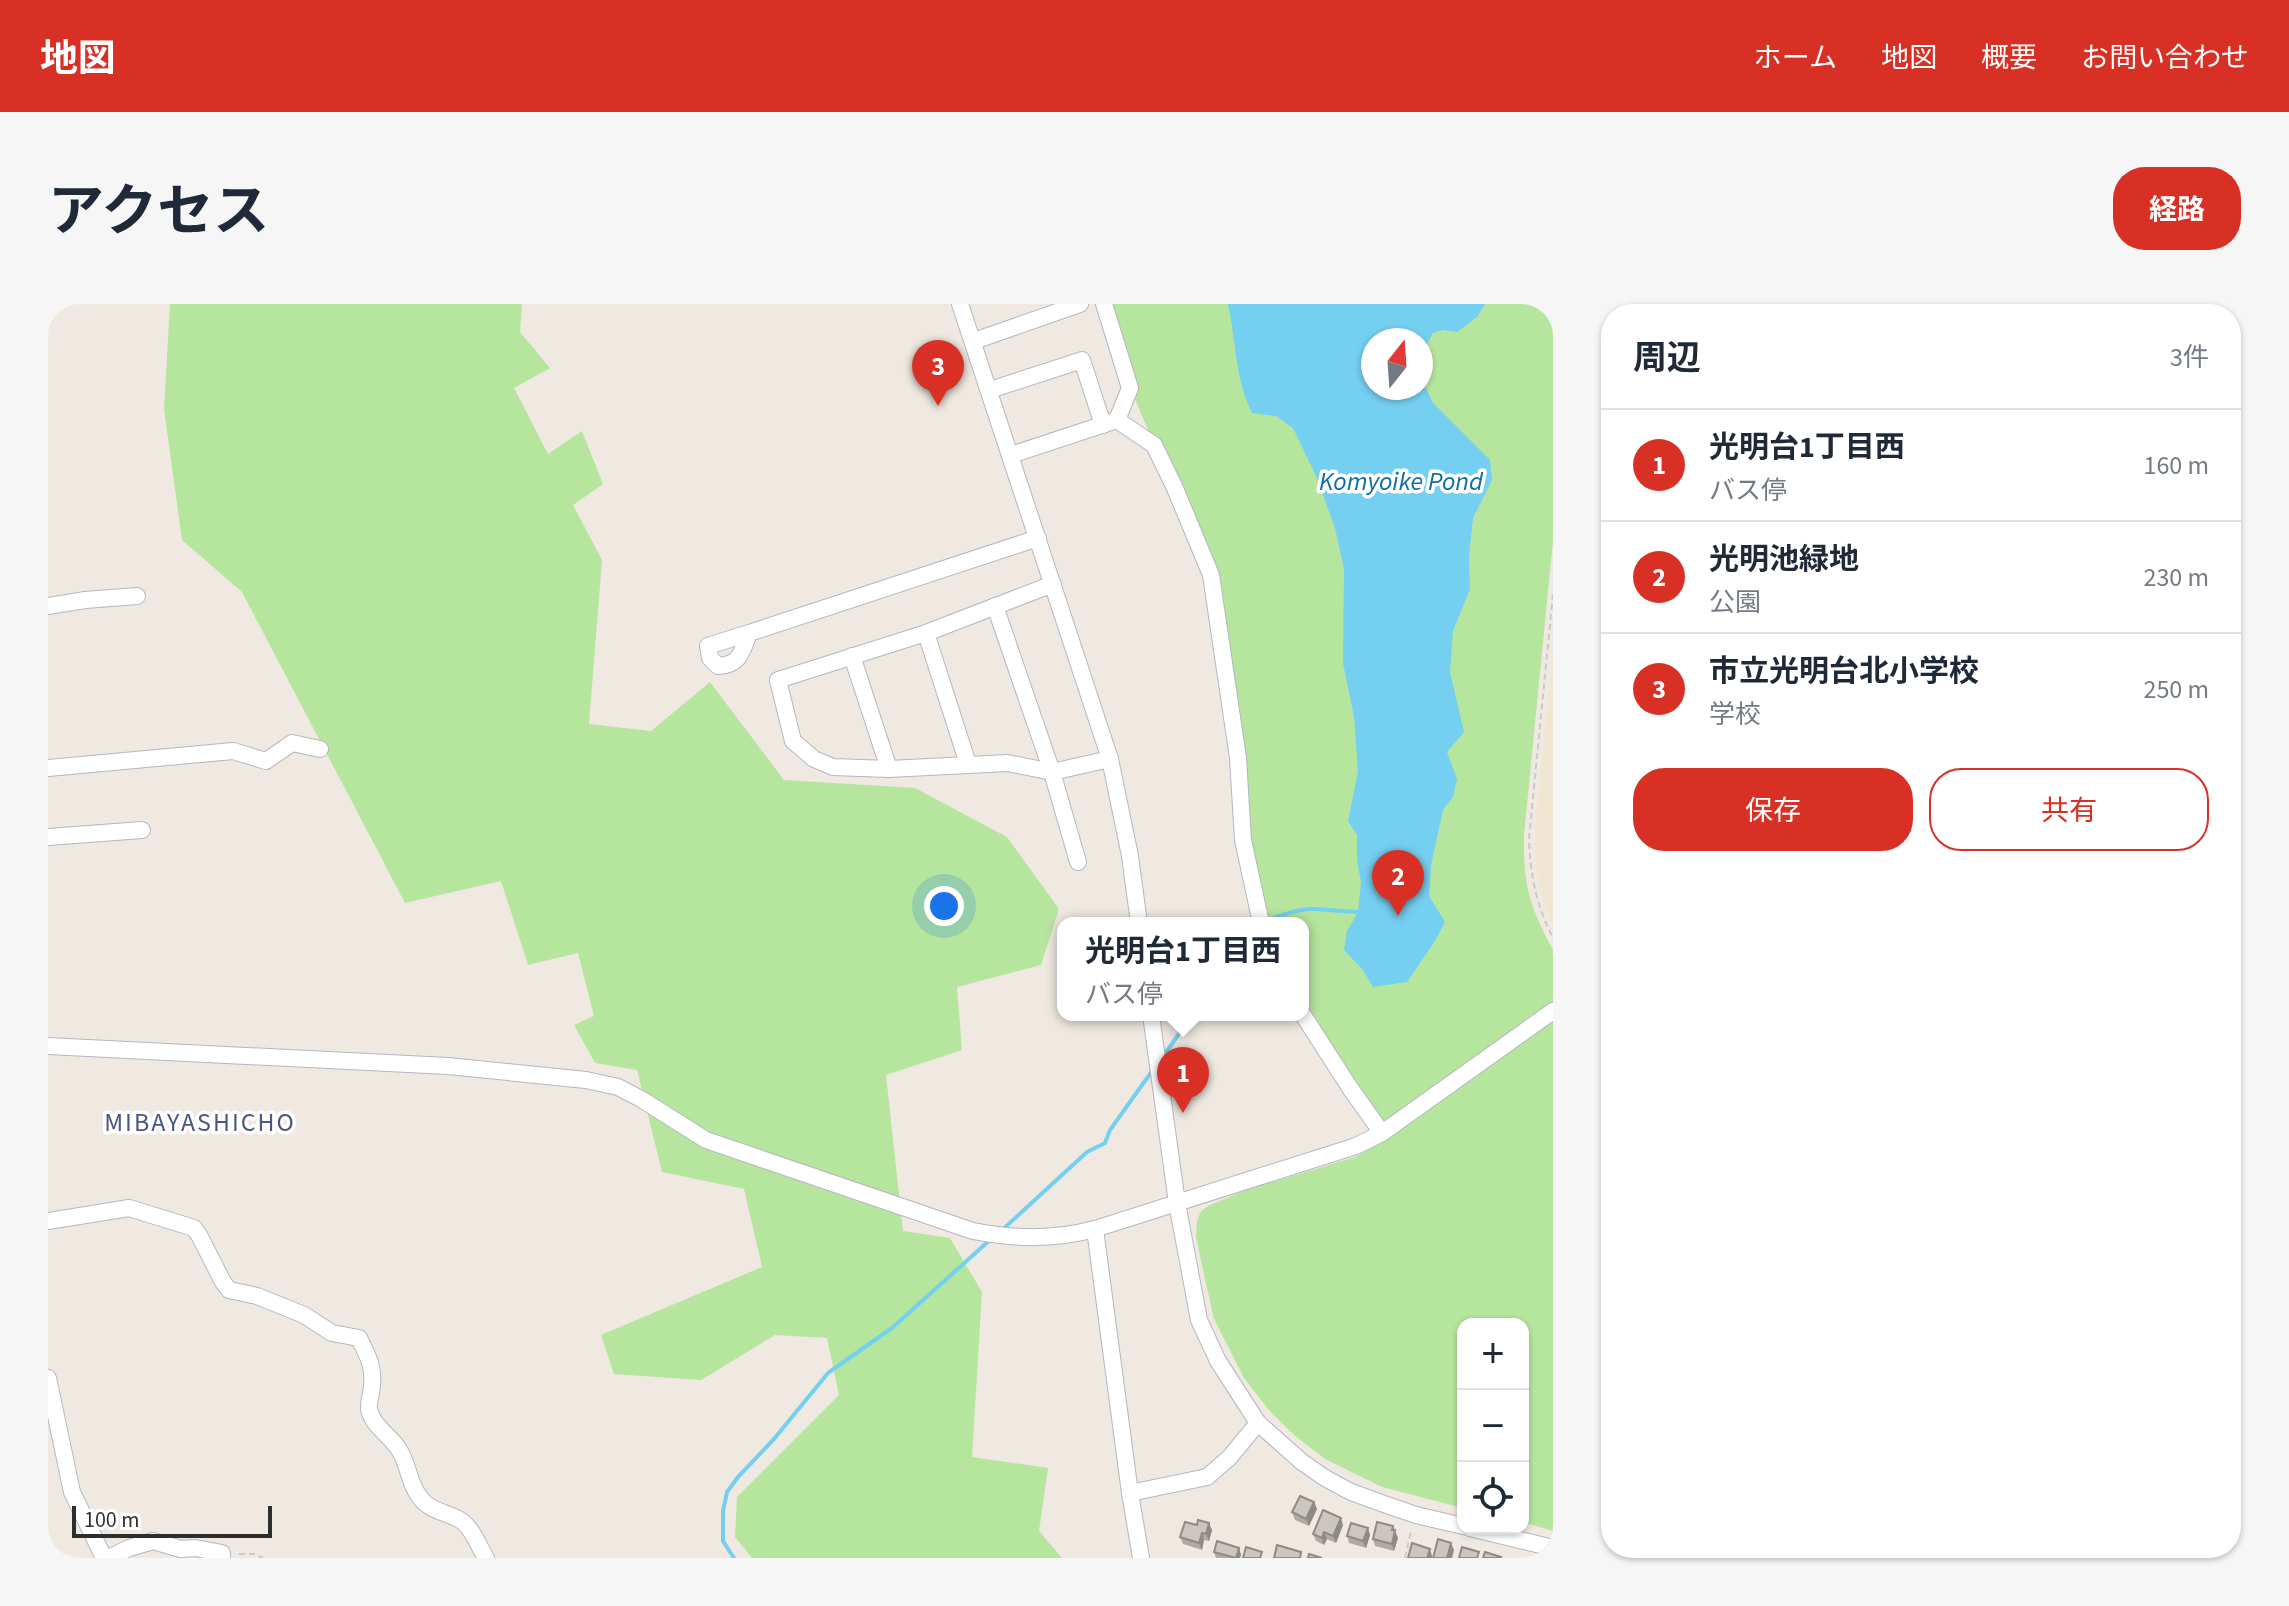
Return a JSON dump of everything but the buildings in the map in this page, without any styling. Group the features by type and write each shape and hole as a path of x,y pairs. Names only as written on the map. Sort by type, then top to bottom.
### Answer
{"street":[{"path":"960,304 1110,759 1130,856 1138,917"},
{"path":"974,341 1080,304"},
{"path":"1011,455 1110,422 1130,388 1104,304"},
{"path":"990,390 1082,360 1110,422 1154,445 1211,575 1238,758 1243,840 1260,917"},
{"path":"749,633 1038,538"},
{"path":"1053,584 926,633 778,680 793,741 814,759 833,767 889,769 1008,763 1052,772 1110,759"},
{"path":"48,606 137,596"},
{"path":"995,606 1052,772 1078,862"},
{"path":"926,633 968,764"},
{"path":"852,656 889,769"},
{"path":"48,768 233,751 266,761 292,743 320,749"},
{"path":"48,837 142,830"},
{"path":"48,1046 448,1066 586,1080 618,1087 706,1140 973,1231 1008,1238 1033,1238 1095,1229 1356,1146 1382,1133 1553,1011"},
{"path":"1152,1021 1177,1203 1199,1320 1218,1361 1258,1423 1302,1462 1351,1492 1416,1515 1457,1525"},
{"path":"1307,1021 1382,1133"},
{"path":"48,1221 129,1208 194,1228 229,1290 257,1296 304,1315 332,1333 359,1338 373,1372 368,1405 372,1418 405,1460 419,1498 442,1514 461,1520 486,1558"},
{"path":"1095,1229 1141,1558"},
{"path":"48,1378 72,1492 106,1558 153,1541 222,1556"},
{"path":"1130,1493 1207,1477 1229,1458 1258,1423"},
{"path":"1495,1534 1553,1548"}],"path":[{"path":"1553,594 1529,838 1535,894 1542,918 1553,938"},
{"path":"1405,1558 1412,1526"},
{"path":"222,1556 254,1554 263,1558"}],"shaded area":[{"path":"1553,651 1553,924 1539,889 1535,829"}],"green space":[{"path":"170,304 522,304 520,332 550,368 514,388 548,454 582,431 603,484 573,505 602,560 589,724 651,731 710,682 784,780 915,788 1007,837 1059,909 1041,965 957,987 962,1050 886,1075 903,1231 950,1238 982,1292 972,1457 1048,1468 1039,1531 1062,1558 752,1558 735,1537 737,1497 839,1395 827,1338 775,1335 701,1380 614,1374 601,1335 762,1267 744,1189 662,1172 637,1070 595,1063 574,1025 594,1016 578,953 528,965 501,881 405,903 242,592 182,540 164,409"},
{"path":"1104,304 1553,304 1553,541 1524,835 1530,895 1553,950 1553,1531 1529,1524 1529,1318 1457,1318 1457,1506 1382,1487 1325,1459 1294,1435 1268,1409 1244,1378 1214,1319 1196,1236 1201,1211 1244,1191 1355,1157 1388,1139 1307,1021 1309,917 1260,917 1211,575 1130,388"}],"water":[{"name":"Komyoike Pond","path":"1228,304 1485,304 1477,317 1457,332 1444,330 1433,333 1433,328 1361,328 1361,400 1432,400 1490,460 1492,480 1473,518 1470,589 1453,631 1450,672 1464,732 1447,752 1457,779 1453,797 1443,810 1431,865 1429,896 1445,922 1407,982 1373,987 1363,970 1344,950 1347,931 1358,912 1361,882 1357,835 1348,821 1358,771 1354,717 1343,663 1344,569 1335,528 1316,476 1293,428 1276,416 1252,413 1239,373"}],"waterway":[{"path":"1278,917 1309,909 1361,912"},
{"path":"1162,1058 1188,1021"},
{"path":"1001,1231 1087,1152 1105,1143 1110,1130 1152,1071"},
{"path":"734,1558 723,1541 723,1511 727,1492 738,1477 828,1373 892,1328 991,1239"}],"place":[{"name":"市立光明台北小学校","path":"938,406"},
{"name":"光明池緑地","path":"1398,916"},
{"name":"光明台1丁目西","path":"1183,1113"}],"district":[{"name":"MIBAYASHICHO","path":"200,1122"}]}
